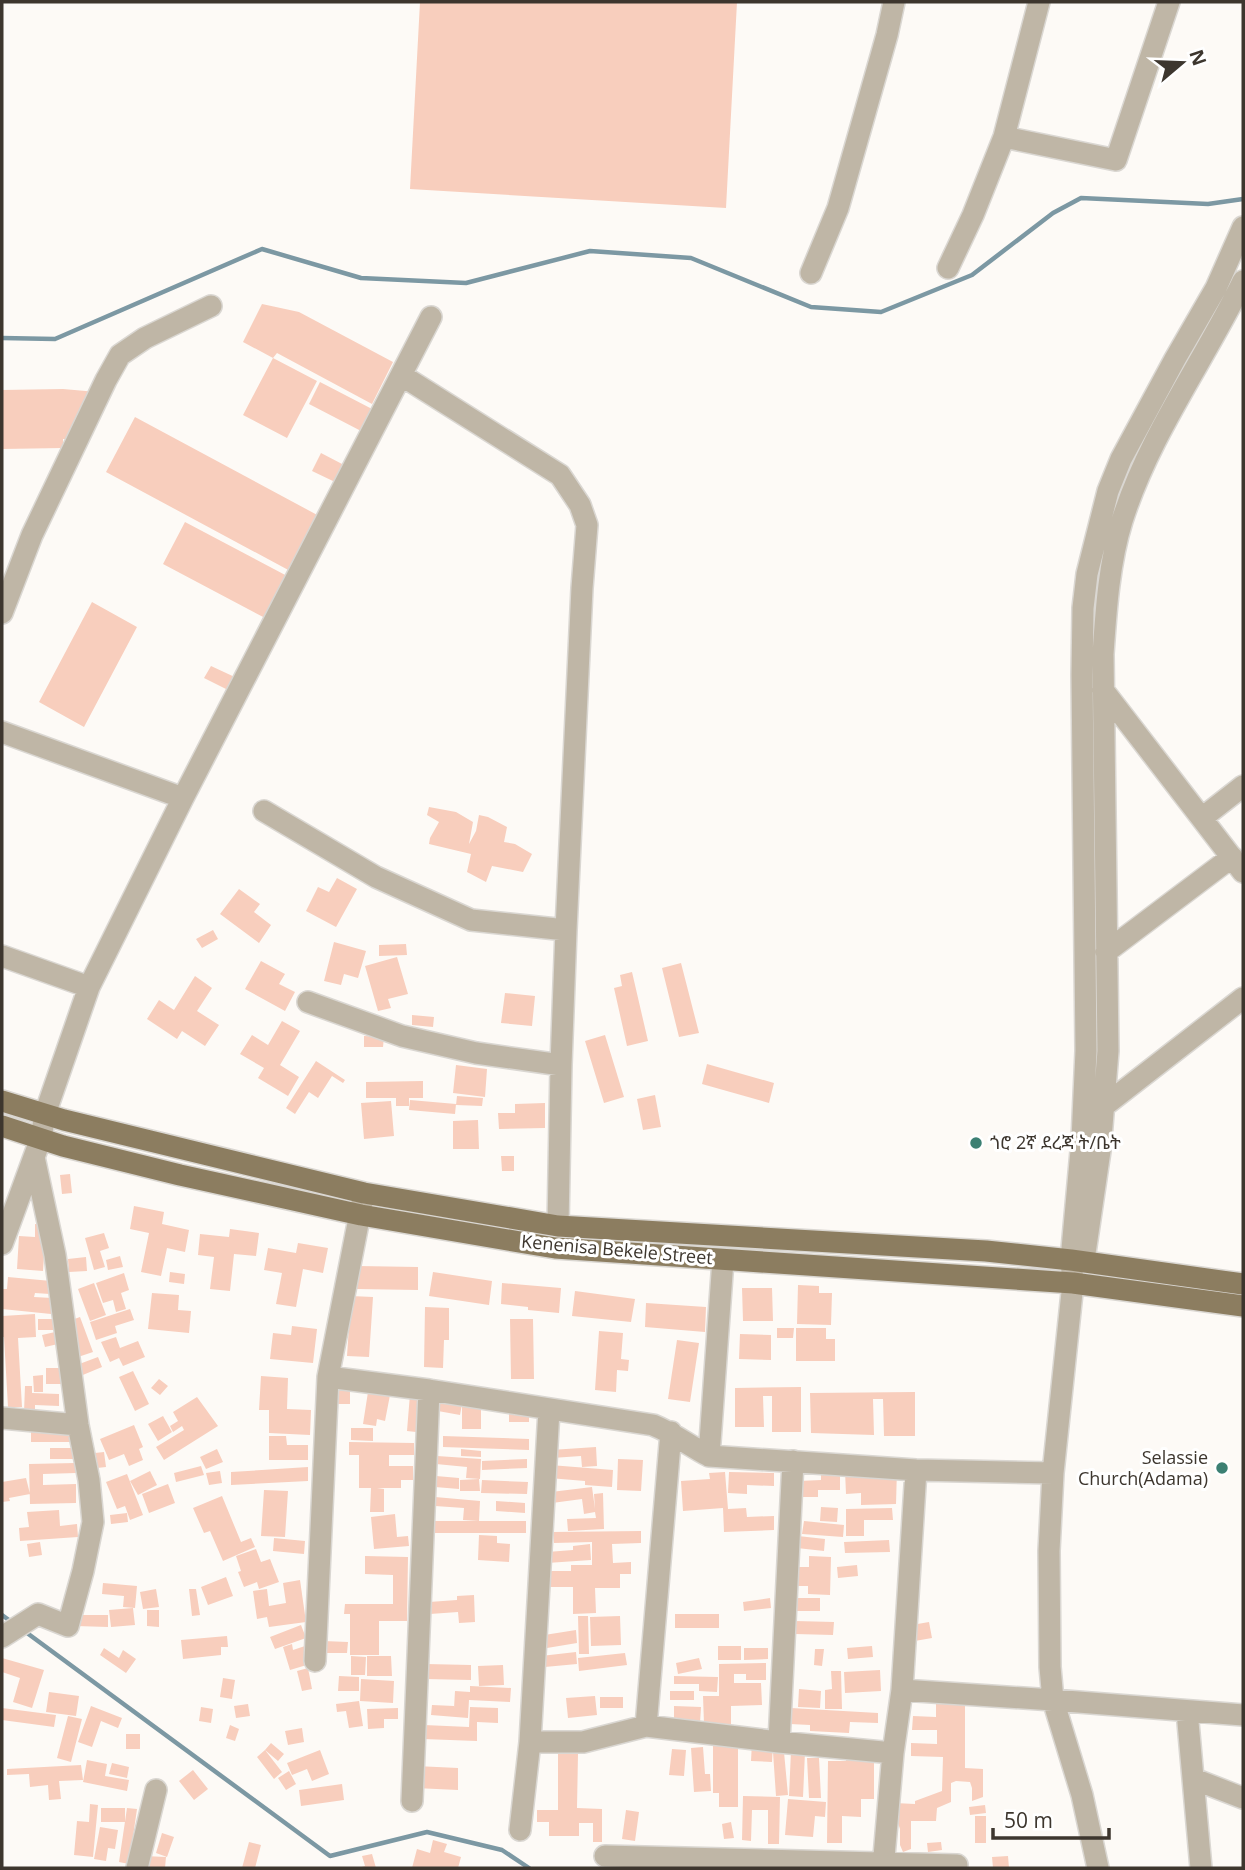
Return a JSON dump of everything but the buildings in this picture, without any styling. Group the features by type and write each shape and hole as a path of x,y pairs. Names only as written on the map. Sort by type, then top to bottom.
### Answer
{"main road":[{"name":"Kenenisa Bekele Street","path":"2,1101 64,1120 363,1193 558,1226 986,1251 1243,1284"},
{"name":"Kenenisa Bekele Street","path":"2,1126 38,1147 63,1146 360,1215 555,1248 1073,1283 1243,1306"}],"street":[{"path":"811,273 838,208 894,2"},
{"path":"948,268 973,215 1004,137 1039,2"},
{"path":"1004,137 1116,160 1169,2"},
{"path":"1077,1262 1086,1051 1082,675 1083,608 1087,574 1108,491 1121,459 1216,288 1243,227"},
{"path":"1097,1868 1082,1795 1053,1700 1049,1564 1053,1473 1073,1283 1100,1151 1108,1051 1103,690 1106,614 1122,522 1140,472 1243,281"},
{"path":"2,613 32,535 120,355 145,338 211,306"},
{"path":"2,1244 38,1147 45,1114 89,987 183,798 431,317"},
{"path":"401,375 560,475 580,505 587,525 566,930 558,1226"},
{"path":"1103,690 1238,865 1107,952"},
{"path":"2,732 183,798"},
{"path":"1202,818 1243,786"},
{"path":"264,811 376,877 471,920 566,930"},
{"path":"2,957 89,987"},
{"path":"1104,1105 1243,998"},
{"path":"308,1002 402,1036 476,1053 561,1066"},
{"path":"2,1637 38,1615 68,1626 93,1522 89,1480 78,1425 38,1147"},
{"path":"315,1661 328,1377 363,1193"},
{"path":"709,1456 723,1260"},
{"path":"328,1377 653,1425 671,1432 709,1456 916,1470 1053,1473"},
{"path":"412,1801 429,1390"},
{"path":"520,1830 530,1742 549,1410"},
{"path":"2,1418 78,1425"},
{"path":"646,1726 671,1432"},
{"path":"779,1742 793,1461"},
{"path":"883,1865 893,1753 902,1690 916,1470"},
{"path":"902,1690 1243,1715"},
{"path":"1187,1711 1201,1868"},
{"path":"530,1742 583,1742 646,1726 893,1753"},
{"path":"1194,1779 1243,1798"},
{"path":"137,1868 156,1790"},
{"path":"605,1856 957,1866"}],"waterway":[{"path":"2,338 55,339 262,249 361,278 466,283 590,251 691,258 811,307 881,312 972,275 1053,213 1081,198 1208,204 1243,199"},
{"path":"2,1615 13,1623"},
{"path":"23,1630 330,1856 427,1832 502,1850 529,1868"}],"place":[{"name":"ጎሮ 2ኛ ደረጃ ት/ቤት","path":"976,1143"},
{"name":"Selassie Church(Adama)","path":"1222,1468"}]}
